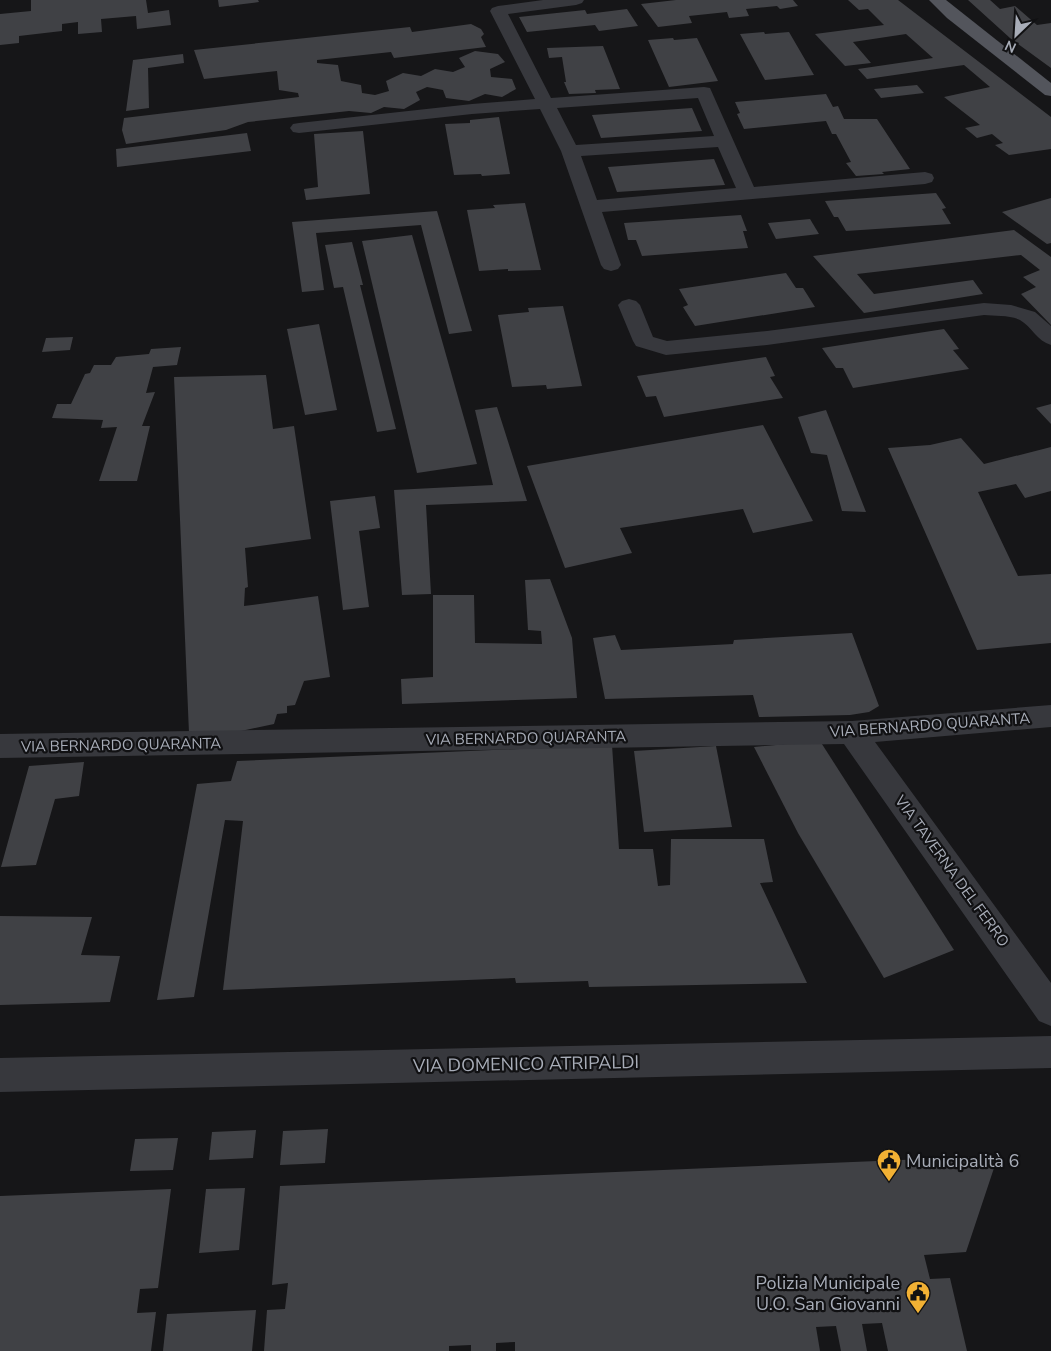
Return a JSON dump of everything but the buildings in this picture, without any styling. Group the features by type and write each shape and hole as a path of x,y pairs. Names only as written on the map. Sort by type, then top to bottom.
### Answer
{"main road":[{"path":"937,0 954,16 1050,90"}],"street":[{"path":"576,0 498,11 570,152 611,266"},
{"path":"298,128 546,103 704,92 747,193"},
{"path":"570,152 724,141"},
{"path":"589,207 925,178"},
{"path":"629,305 644,341 666,348 768,338 984,308 1011,311 1028,316 1051,338"},
{"name":"VIA BERNARDO QUARANTA","path":"0,746 852,732 1051,716"},
{"name":"VIA TAVERNA DEL FERRO","path":"852,732 1051,1010"},
{"name":"VIA DOMENICO ATRIPALDI","path":"0,1076 1051,1052"}],"place":[{"name":"Municipalità 6","path":"889,1182"},
{"name":"Polizia Municipale U.O. San Giovanni","path":"918,1314"}]}
